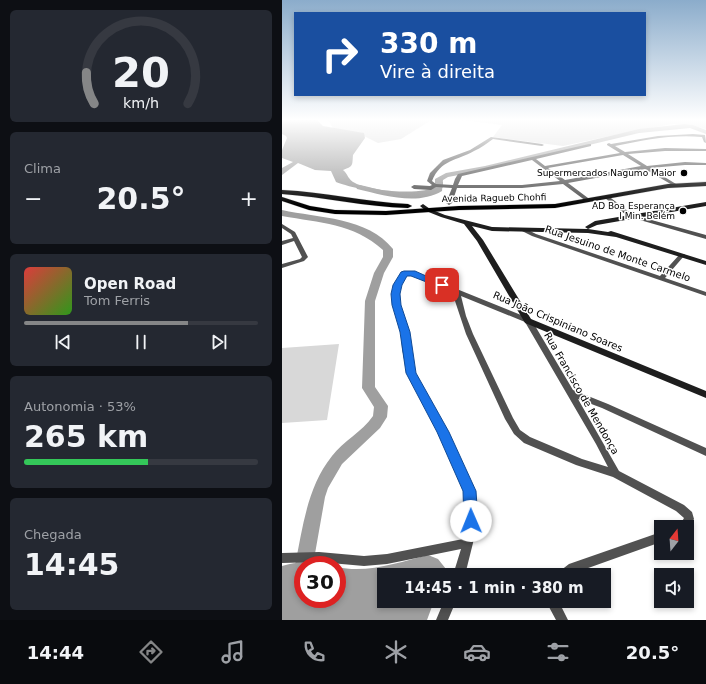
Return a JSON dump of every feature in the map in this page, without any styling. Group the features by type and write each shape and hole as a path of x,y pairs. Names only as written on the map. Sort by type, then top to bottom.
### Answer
{"main road":[{"name":"Avenida Ragueb Chohfi","path":"282,192 320,194 379,204 449,210 555,206 672,184"},
{"name":"Avenida Ragueb Chohfi","path":"282,199 309,208 335,212 386,213 429,208 536,205 586,199 672,184 706,184"}],"street":[{"path":"437,186 430,183 429,178 440,165 448,159 477,148"},
{"path":"577,148 462,175 457,179 454,186 449,210 467,222 492,229 588,229 616,235 706,263"},
{"path":"616,148 672,184"},
{"path":"545,167 624,153 672,148 706,150"},
{"path":"534,159 586,199"},
{"path":"414,188 431,188 437,186 538,186 646,166 678,163 706,164"},
{"path":"607,197 627,213 706,237"},
{"path":"588,229 595,223 706,204"},
{"name":"Rua Francisco de Mendonça","path":"467,222 480,240 528,321 599,442 616,474"},
{"path":"282,226 289,229 296,239 305,258 282,266"},
{"name":"Rua Francisco de Mendonça","path":"479,226 480,240"},
{"name":"Rua Jesuino de Monte Carmelo","path":"524,230 534,235 706,294"},
{"path":"282,243 296,239"},
{"path":"661,279 682,255"},
{"name":"Rua João Crispiniano Soares","path":"468,543 471,521 470,491 443,432 411,373 405,332 397,305 396,294 401,277 404,274 412,273 457,291 706,395"},
{"path":"457,291 458,303 470,334 509,419 517,432 532,443 579,462 616,474 684,511 688,520"},
{"path":"569,392 605,406 706,452"},
{"path":"576,568 654,540"},
{"path":"282,558 319,557 364,561 387,559 468,543 462,568"},
{"path":"442,620 447,608"},
{"path":"556,608 562,620"}],"shaded area":[{"path":"283,148 358,148 353,155 352,165 343,170 355,183 362,186 384,190 409,192 430,189 437,186 438,182 443,182 443,187 435,192 423,194 391,194 336,182 331,171 315,170 298,163 282,175 282,168 293,162 282,158"},
{"path":"339,344 327,420 282,423 282,348"},
{"path":"428,555 438,559 445,568 377,568 377,608 431,608 427,620 282,620 282,566 294,563 294,608 346,608 346,569 372,568 395,564"}],"waterway":[{"path":"360,187 401,195 423,195 432,193 439,189 439,179 446,175 485,168 569,148"},
{"path":"282,213 351,226 376,239 388,249 388,257 379,273 370,301 368,388 381,406 380,417 375,424 337,460 321,486 317,497 306,556"}],"place":[{"name":"Supermercados Nagumo Maior","path":"684,173"},
{"name":"AD Boa Esperança I Min. Belém","path":"683,211"}],"route":[{"path":"442,285 409,272 404,274 402,275 398,285 396,294 397,305 405,332 406,349 411,373 429,404 465,476 470,491 471,521"}]}
